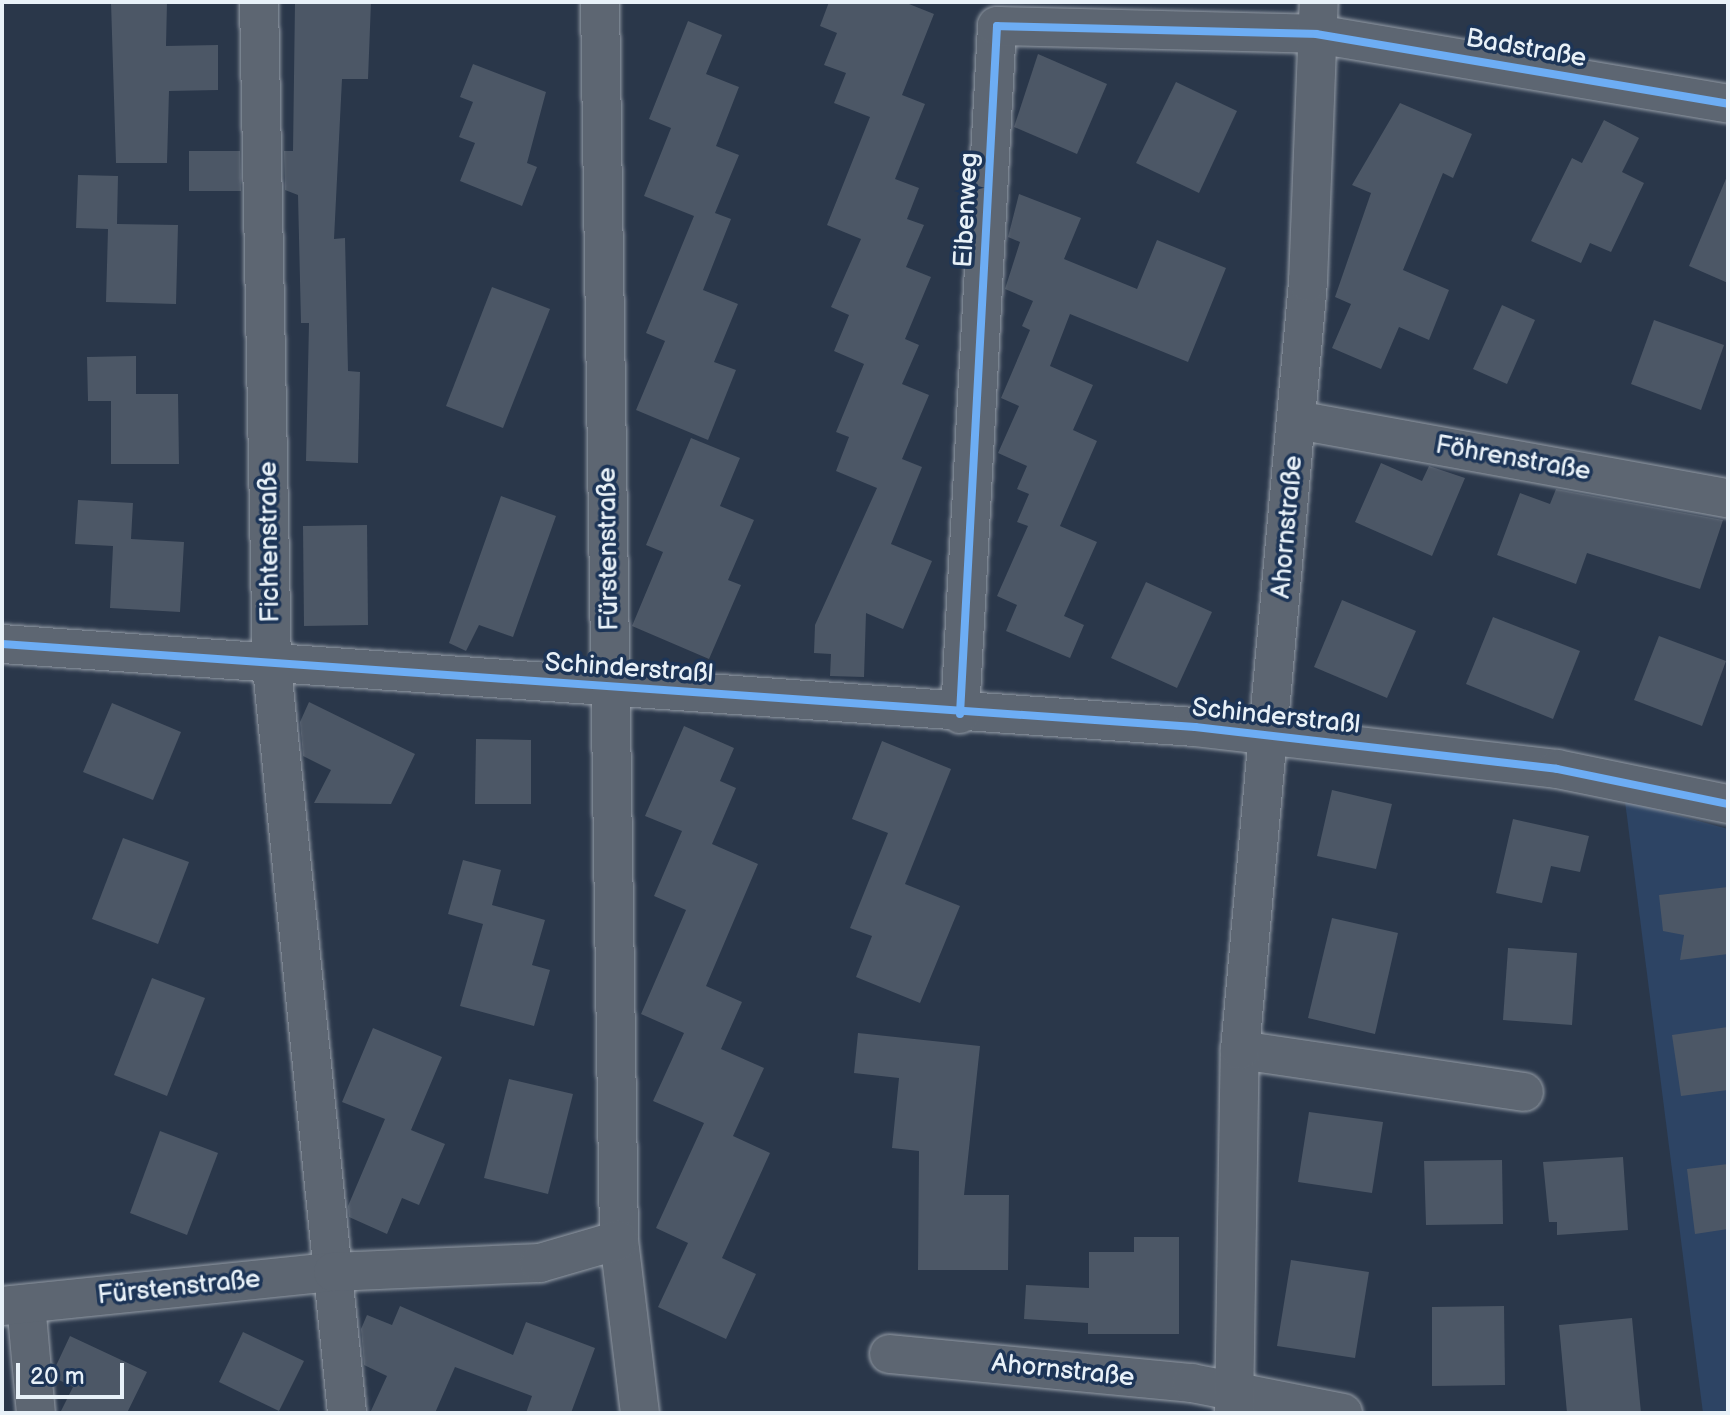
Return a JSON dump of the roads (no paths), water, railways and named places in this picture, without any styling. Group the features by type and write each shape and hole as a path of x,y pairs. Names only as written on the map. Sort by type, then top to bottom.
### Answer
{"street":[{"name":"Fichtenstraße","path":"259,2 272,668 333,1272"},
{"name":"Fürstenstraße","path":"600,2 619,1240 640,1413"},
{"name":"Badstraße","path":"1318,18 1728,104"},
{"name":"Ahornstraße","path":"1234,1404 1240,1050 1297,420 1318,18"},
{"name":"Eibenweg","path":"960,714 997,26 1318,18"},
{"name":"Föhrenstraße","path":"1297,420 1728,498"},
{"name":"Schinderstraßl","path":"2,644 272,668 611,686 1270,736 1557,769 1728,804"},
{"path":"1240,1050 1524,1092"},
{"name":"Fürstenstraße","path":"36,1413 14,1305 333,1272 540,1263 619,1240"},
{"path":"333,1272 347,1413"},
{"name":"Ahornstraße","path":"889,1354 1192,1383 1234,1404 1343,1413"}]}
